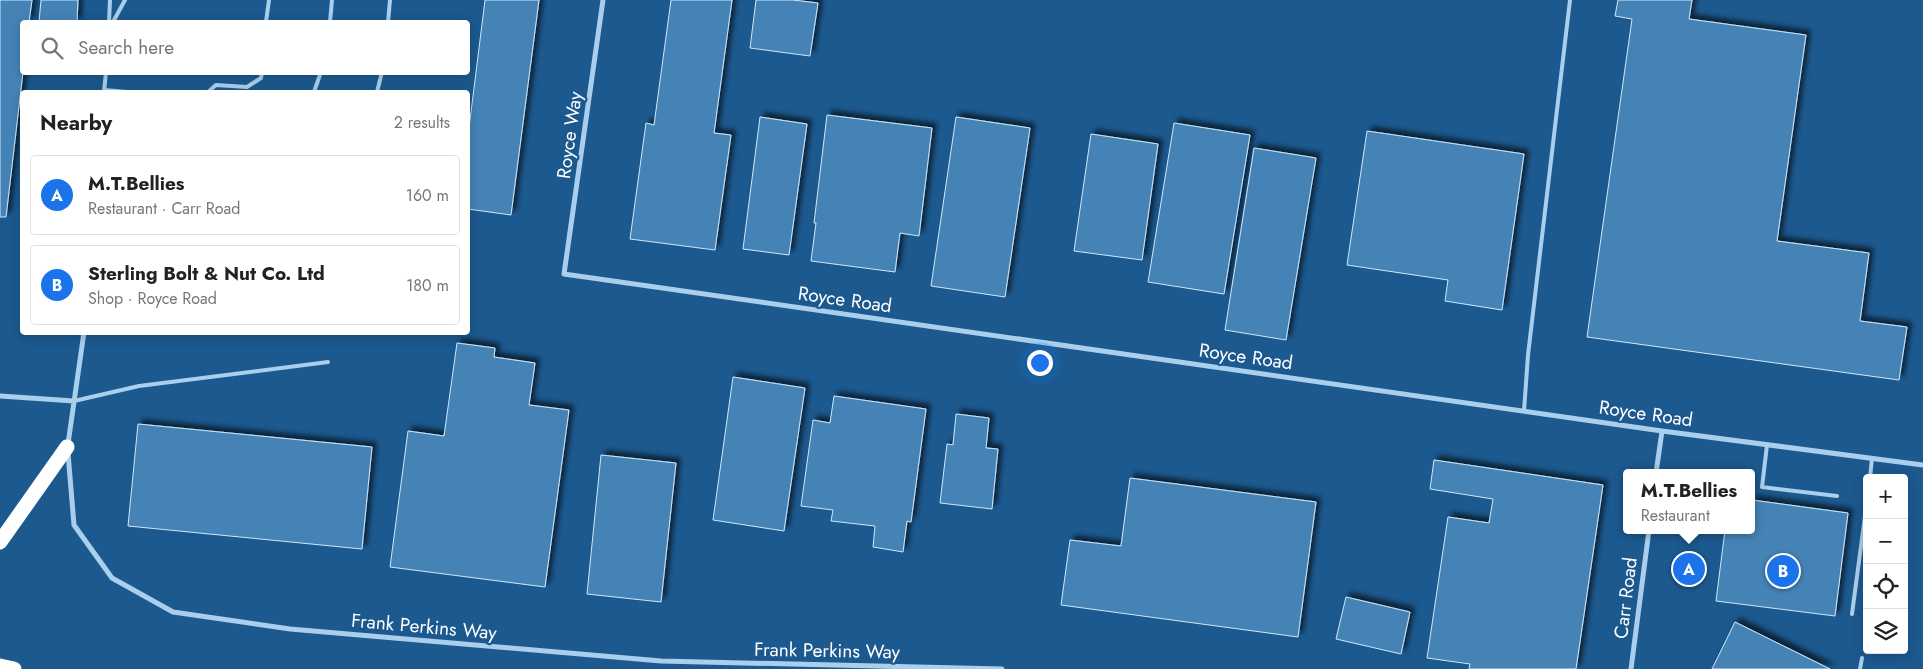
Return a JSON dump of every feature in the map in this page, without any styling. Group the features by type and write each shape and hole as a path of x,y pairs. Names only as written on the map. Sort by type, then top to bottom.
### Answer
{"highway":[{"path":"0,542 67,447"},
{"path":"0,666 14,669"}],"street":[{"name":"Royce Way","path":"564,274 603,0"},
{"name":"Royce Road","path":"564,274 1662,431 1923,465"},
{"name":"Frank Perkins Way","path":"84,335 67,447 74,525 112,578 173,612 290,629 661,661 1002,669"},
{"path":"0,396 74,401"},
{"path":"1657,469 1662,431"},
{"name":"Carr Road","path":"1631,669 1648,534"}],"lane":[{"path":"109,20 110,0"},
{"path":"114,20 124,0"},
{"path":"266,20 269,0"},
{"path":"330,20 332,0"},
{"path":"388,20 390,0"},
{"path":"1524,411 1528,355 1570,0"},
{"path":"105,90 106,75"},
{"path":"210,90 216,85 247,87 261,78 262,75"},
{"path":"315,90 320,75"},
{"path":"378,90 381,75"},
{"path":"74,401 139,386 328,362"},
{"path":"1767,445 1762,487 1838,496"},
{"path":"1870,474 1872,458"},
{"path":"1852,614 1865,519"},
{"path":"1860,669 1862,658"}],"building":[{"path":"0,0 32,0 29,20 20,20 20,75 23,75 6,217 0,217"},
{"path":"41,0 78,0 77,20 39,20"},
{"path":"485,0 539,0 511,215 470,209 470,120"},
{"path":"671,0 732,0 714,133 731,135 715,250 630,239 646,123 654,125"},
{"path":"756,0 793,0 818,3 810,56 750,48"},
{"path":"1618,0 1692,0 1689,19 1806,35 1777,241 1869,253 1860,321 1907,327 1899,380 1587,337 1632,19 1615,16"},
{"path":"827,115 932,128 919,236 900,233 895,272 811,261"},
{"path":"760,117 807,124 789,255 743,249"},
{"path":"956,117 1030,128 1005,297 931,286"},
{"path":"1174,123 1250,135 1224,294 1148,282"},
{"path":"1367,131 1524,154 1502,310 1445,301 1448,280 1347,265"},
{"path":"1091,134 1158,144 1142,260 1074,251"},
{"path":"1254,148 1316,158 1286,340 1225,330"},
{"path":"457,343 495,348 494,357 535,363 529,405 569,410 545,587 390,567 408,431 444,436"},
{"path":"733,377 805,388 784,531 713,520"},
{"path":"834,396 926,409 911,522 907,521 903,552 873,547 875,526 831,521 833,510 801,506 813,420 830,423"},
{"path":"956,414 989,418 986,448 998,449 992,509 940,503 947,444 953,445"},
{"path":"138,424 372,447 362,549 128,526"},
{"path":"601,455 676,463 661,602 587,594"},
{"path":"1434,460 1603,485 1576,669 1469,669 1470,664 1427,658 1448,517 1489,523 1493,499 1430,489"},
{"path":"1130,478 1316,502 1298,637 1061,605 1070,540 1121,546"},
{"path":"1755,500 1848,513 1835,616 1716,601 1724,534 1755,534"},
{"path":"1346,597 1410,612 1401,654 1336,639"},
{"path":"1735,622 1830,669 1712,669"}],"place":[{"name":"M.T.Bellies","path":"1689,569"},
{"name":"Sterling Bolt & Nut Co. Ltd","path":"1783,571"}]}
